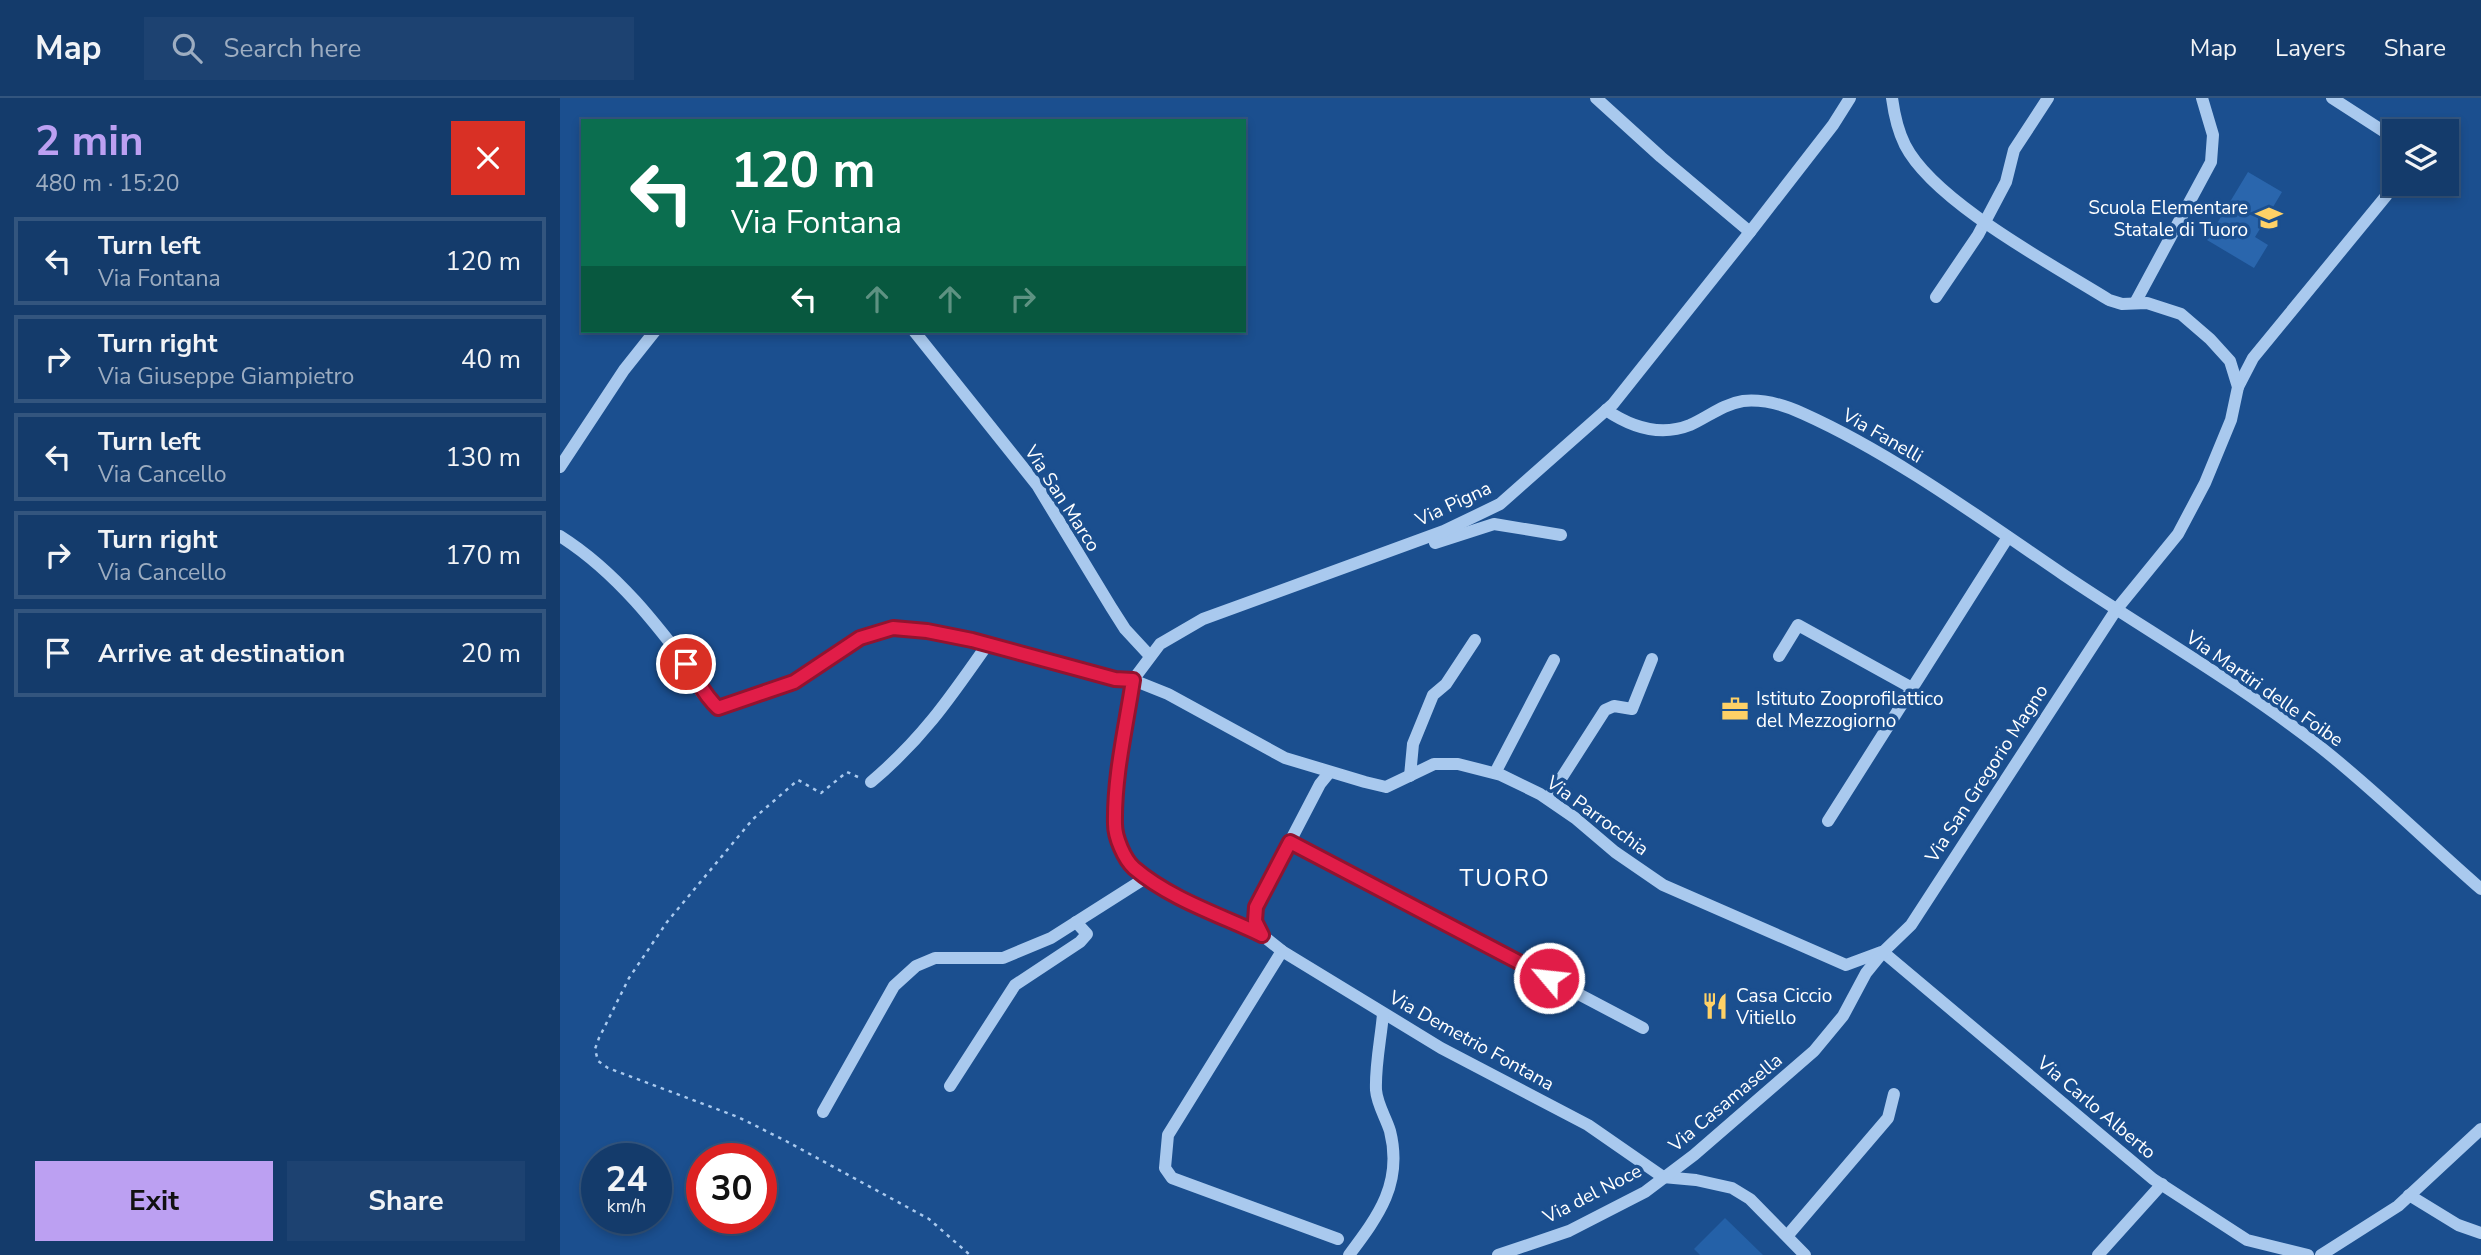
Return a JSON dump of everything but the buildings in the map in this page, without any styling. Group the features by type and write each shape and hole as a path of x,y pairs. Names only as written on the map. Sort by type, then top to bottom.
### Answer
{"street":[{"path":"1596,98 1750,232"},
{"name":"Via Pigna","path":"1133,680 1160,643 1203,619 1444,531 1500,504 1606,410 1750,232 1833,125 1850,98"},
{"path":"1892,98 1905,145 1930,177 1969,211 2109,300 2147,303 2181,314 2230,361 2238,387"},
{"path":"1936,297 1985,221 2006,182 2014,150 2048,98"},
{"path":"2135,303 2211,162 2213,135 2202,98"},
{"path":"2332,98 2382,130"},
{"name":"Via San Gregorio Magno","path":"1882,952 1911,925 2116,610 2180,530 2205,483 2231,420 2238,387 2253,358 2385,196"},
{"path":"560,467 624,370 653,333"},
{"name":"Via San Marco","path":"916,333 1037,485 1118,618 1150,656"},
{"name":"Via Fanelli","path":"1606,410 1624,422 1649,429 1670,430 1690,425 1726,406 1744,401 1766,401 1789,407 1908,472 2116,610"},
{"path":"1350,565 1388,559 1493,524 1561,535"},
{"name":"Via Parrocchia","path":"560,536 593,559 639,604 698,679 701,692 718,708 794,682 860,638 893,628 927,631 1115,679 1133,680 1168,694 1285,758 1329,773 1386,787 1434,764 1458,764 1495,774 1548,799 1615,852 1663,885 1846,965 1882,952"},
{"path":"1828,821 2008,537"},
{"name":"Via Martiri delle Foibe","path":"2116,610 2208,669 2319,746 2481,889"},
{"path":"1779,656 1798,625 1912,688"},
{"path":"1410,776 1413,744 1433,695 1446,684 1475,640"},
{"path":"871,782 899,759 932,723 987,645"},
{"path":"1548,799 1605,710 1614,706 1632,709 1652,659"},
{"path":"1495,774 1554,660"},
{"name":"Via Demetrio Fontana","path":"1133,680 1120,767 1115,826 1120,844 1132,866 1170,892 1262,935 1282,951 1441,1048 1588,1125 1663,1177"},
{"path":"1262,935 1255,921 1256,907 1320,784 1329,773"},
{"path":"1290,842 1643,1028"},
{"path":"823,1111 894,986 916,966 934,958 1003,958 1051,938 1147,877"},
{"path":"950,1086 1014,985 1080,942 1087,934 1076,922"},
{"path":"1282,951 1168,1135 1165,1168 1172,1178 1338,1239"},
{"name":"Via Casamasella","path":"1663,1177 1694,1155 1814,1051 1843,1016 1866,973 1882,952"},
{"name":"Via Carlo Alberto","path":"1882,952 2153,1179 2248,1240 2308,1255"},
{"path":"1349,1255 1373,1223 1391,1188 1395,1157 1376,1092 1383,1014"},
{"path":"1788,1235 1888,1118 1894,1094"},
{"path":"2321,1255 2353,1237 2409,1195 2481,1129"},
{"path":"1663,1177 1696,1180 1732,1188 1750,1199 1805,1255"},
{"name":"Via del Noce","path":"1498,1255 1569,1231 1645,1192 1663,1177"},
{"path":"2098,1255 2162,1184"},
{"path":"2409,1195 2458,1225 2481,1233"}],"path":[{"path":"871,782 847,772 821,793 798,780 753,819 667,922 629,978 595,1049 598,1062 608,1068 738,1117 862,1181 929,1219 970,1255"}],"shaded area":[{"path":"1725,1218 1763,1255 1700,1255 1694,1249"}],"place":[{"name":"Scuola Elementare Statale di Tuoro","path":"2269,218"},
{"name":"Istituto Zooprofilattico del Mezzogiorno","path":"1735,709"},
{"name":"Casa Ciccio Vitiello","path":"1715,1006"}],"district":[{"name":"TUORO","path":"1505,878"}],"route":[{"path":"686,664 698,679 701,692 718,708 794,682 860,638 893,628 927,631 972,640 1058,665 1115,679 1133,680 1120,767 1115,826 1120,844 1132,866 1170,892 1262,935 1255,921 1256,907 1290,842 1549,978"}]}
